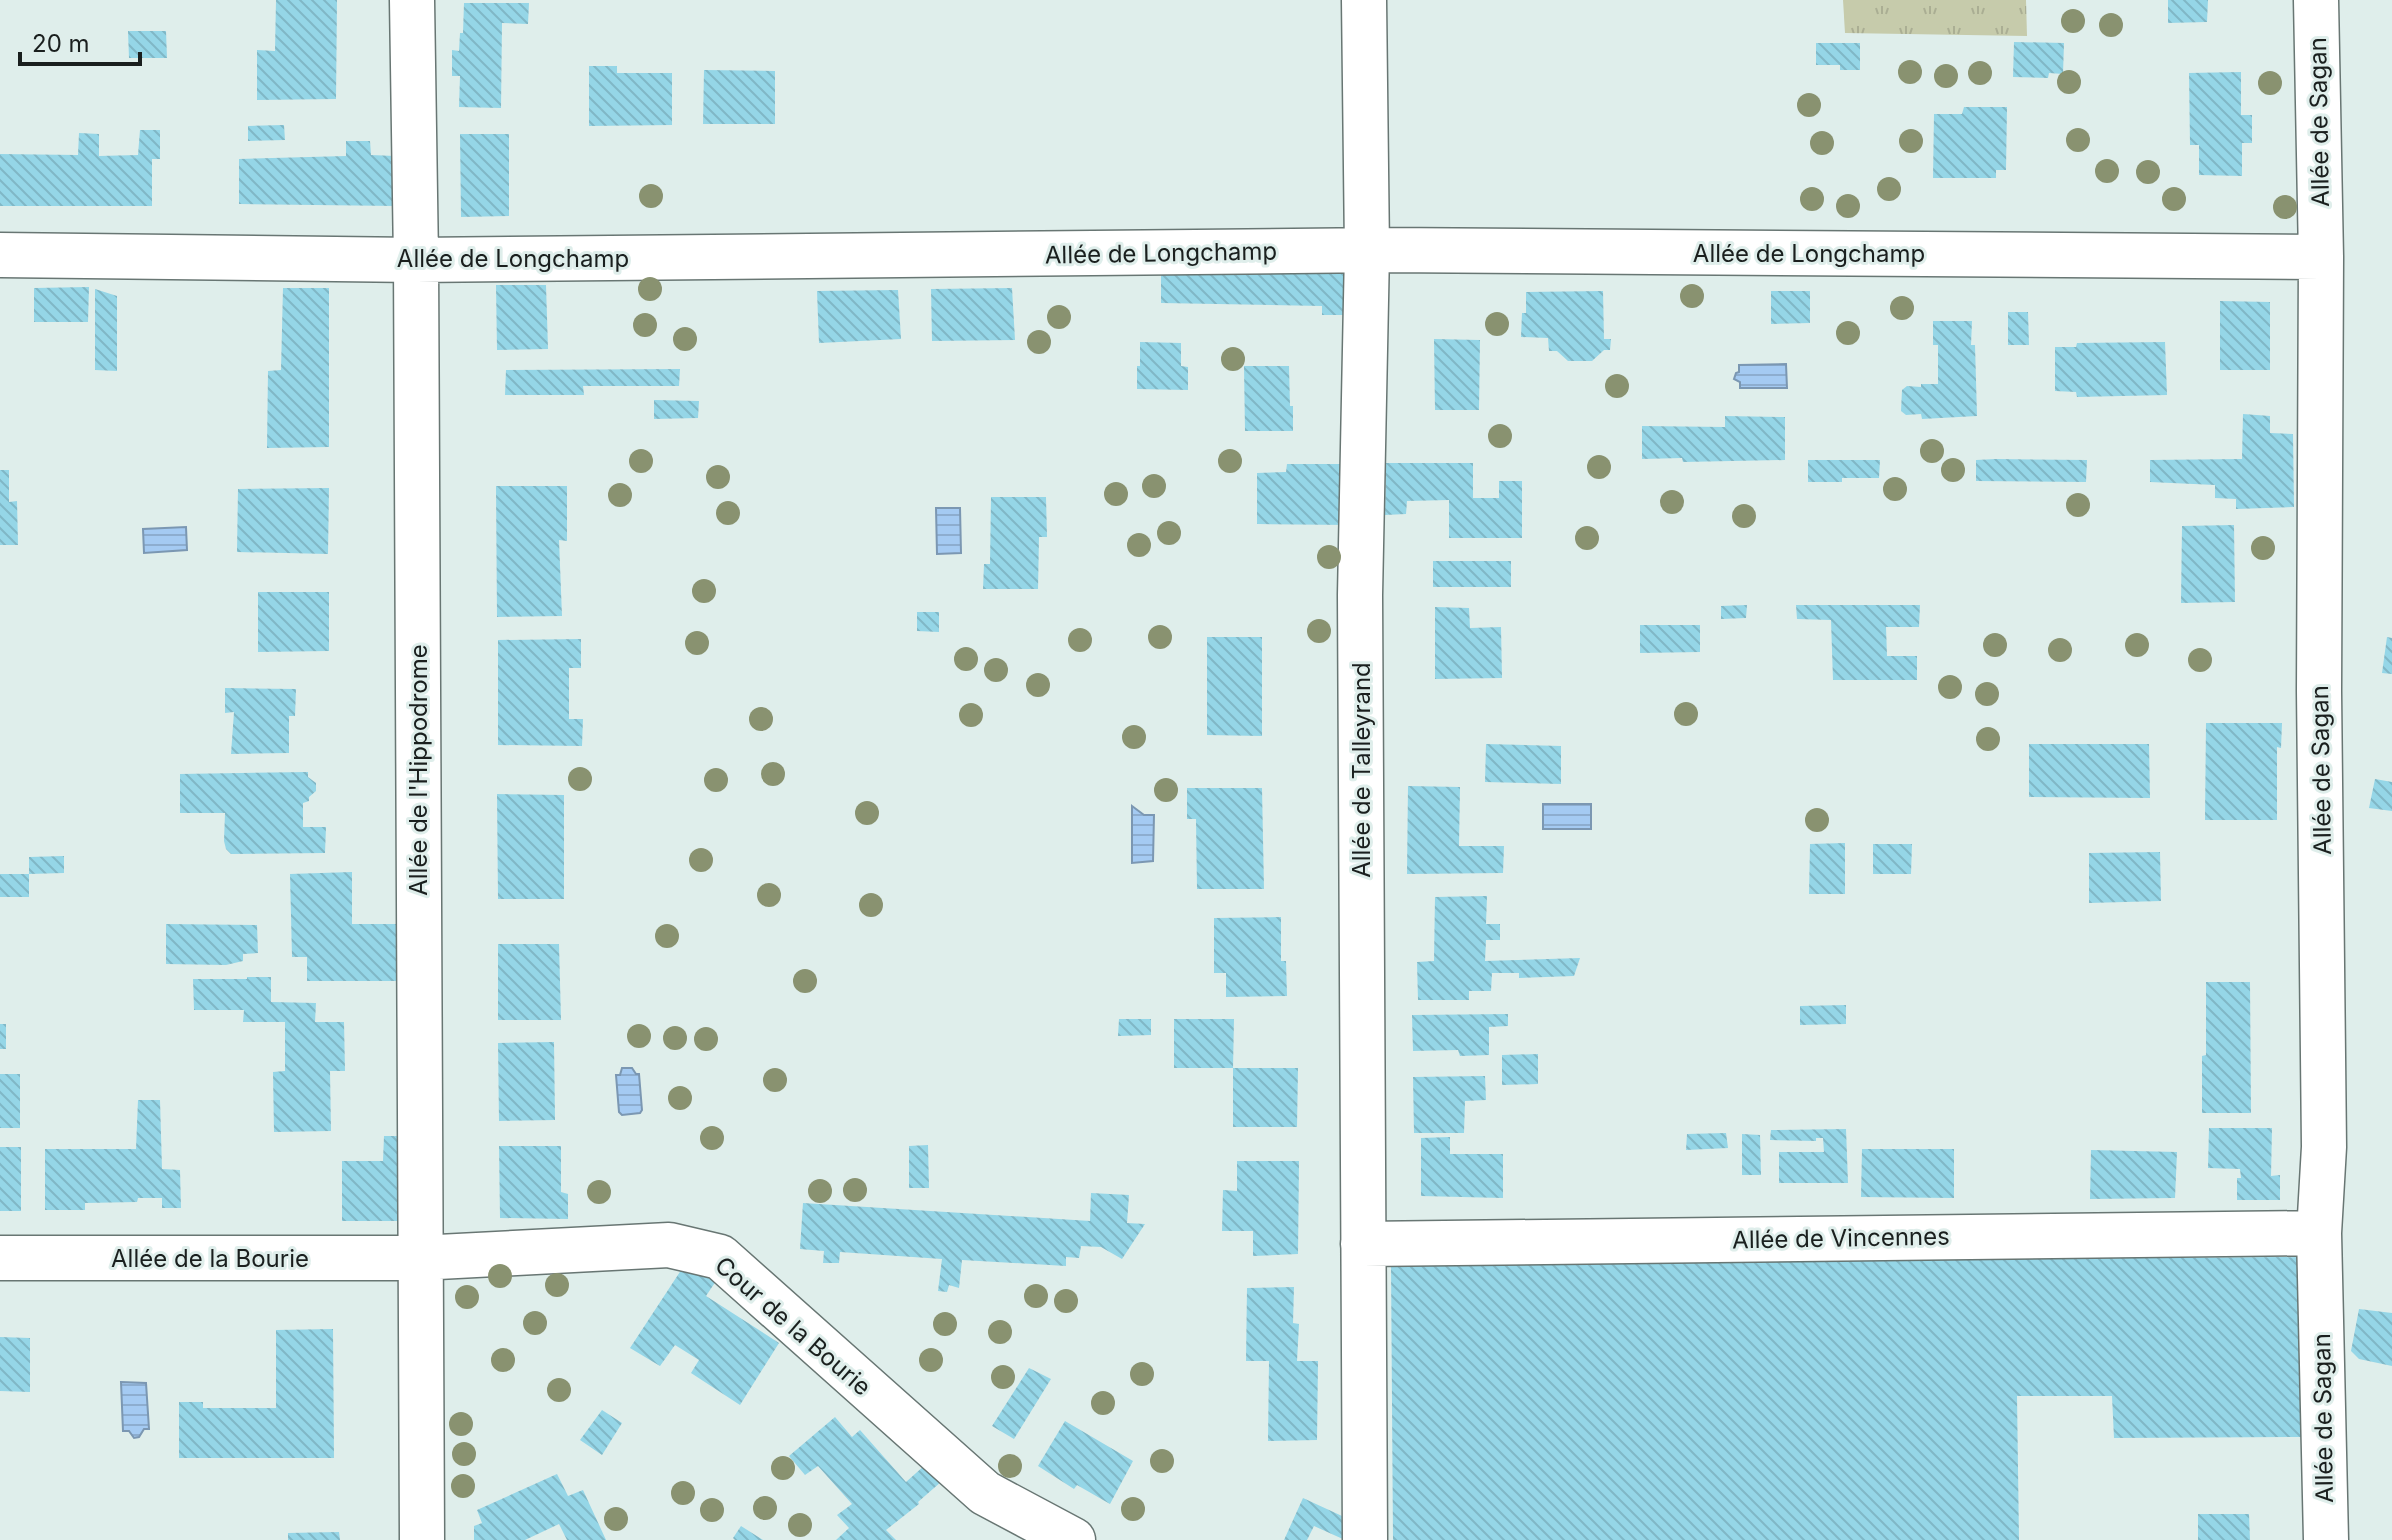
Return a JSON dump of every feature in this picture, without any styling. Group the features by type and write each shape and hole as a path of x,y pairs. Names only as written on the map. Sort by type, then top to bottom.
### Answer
{"street":[{"name":"Allée de l'Hippodrome","path":"412,0 422,1540"},
{"name":"Allée de Talleyrand","path":"1364,0 1367,251 1360,595 1365,1540"},
{"name":"Allée de Sagan","path":"2316,0 2321,257 2319,691 2324,1147 2319,1233 2326,1540"},
{"name":"Allée de Longchamp","path":"0,255 416,260 1367,251 2321,257"},
{"name":"Allée de Vincennes","path":"1363,1244 2319,1233"},
{"name":"Cour de la Bourie","path":"419,1258 669,1245 720,1257 985,1493 1073,1540"},
{"name":"Allée de la Bourie","path":"0,1258 419,1258"}],"green space":[{"path":"1843,0 2026,0 2027,36 1845,33"}],"water":[{"path":"1786,364 1787,388 1740,388 1740,382 1734,379 1739,365"},
{"path":"936,508 960,508 961,553 937,554"},
{"path":"186,527 187,550 144,553 143,529"},
{"path":"1543,804 1591,804 1591,829 1543,829"},
{"path":"1132,806 1144,815 1154,815 1153,861 1132,863"},
{"path":"622,1068 632,1068 639,1074 640,1113 622,1115 619,1112 616,1075 620,1075"},
{"path":"121,1382 146,1383 149,1429 144,1429 139,1437 134,1438 129,1431 123,1431"}],"building":[{"path":"276,0 337,0 336,99 257,100 257,50 275,51"},
{"path":"2168,0 2208,0 2207,22 2168,23"},
{"path":"464,3 529,3 528,24 502,23 501,108 459,107 460,76 452,76 452,50 459,51"},
{"path":"128,31 166,31 167,58 129,58"},
{"path":"2014,42 2064,43 2063,74 2049,73 2048,78 2013,77"},
{"path":"1816,43 1860,43 1860,70 1840,70 1840,65 1816,65"},
{"path":"589,66 617,66 617,73 672,73 672,125 589,126"},
{"path":"704,70 775,71 775,124 703,124"},
{"path":"2241,72 2241,115 2252,115 2252,143 2242,143 2242,176 2199,175 2199,145 2190,145 2189,73"},
{"path":"1964,107 2007,107 2006,170 1996,170 1996,178 1933,178 1934,114 1962,114"},
{"path":"284,125 285,140 248,141 248,126"},
{"path":"140,130 160,130 160,159 152,159 152,206 0,206 0,154 78,155 79,133 99,134 99,156 138,155"},
{"path":"460,134 509,134 509,216 461,217"},
{"path":"346,141 370,141 371,155 395,156 396,206 239,204 239,159 346,156"},
{"path":"1161,270 1348,272 1347,315 1322,315 1322,306 1161,303"},
{"path":"496,285 546,285 548,349 497,350"},
{"path":"89,287 88,322 34,322 34,288"},
{"path":"283,288 329,288 329,447 267,448 268,371 281,370"},
{"path":"1012,288 1015,340 932,341 931,289"},
{"path":"95,289 117,296 117,371 95,370"},
{"path":"898,290 901,339 819,343 817,291"},
{"path":"1603,291 1604,339 1611,339 1610,350 1604,350 1592,361 1568,361 1557,351 1549,351 1548,338 1521,337 1526,292"},
{"path":"1771,291 1810,291 1810,323 1771,324"},
{"path":"2220,301 2270,302 2270,370 2220,370"},
{"path":"2008,312 2028,312 2029,345 2008,345"},
{"path":"1933,321 1972,321 1977,416 1922,419 1921,414 1906,415 1901,411 1902,390 1907,386 1938,384 1938,345 1933,345"},
{"path":"1434,339 1480,340 1479,410 1435,410"},
{"path":"1140,342 1181,343 1181,366 1188,367 1188,390 1137,389"},
{"path":"2165,342 2167,395 2077,397 2076,392 2055,391 2055,347 2076,347 2077,343"},
{"path":"1244,366 1289,366 1293,431 1245,431"},
{"path":"680,369 679,386 583,386 584,395 505,395 506,370"},
{"path":"654,400 699,401 698,418 654,419"},
{"path":"2243,414 2270,416 2270,433 2293,434 2294,507 2236,509 2236,499 2215,498 2215,485 2150,482 2150,460 2242,459"},
{"path":"1725,416 1785,417 1785,460 1683,462 1682,458 1642,459 1642,426 1725,427"},
{"path":"1808,460 1880,460 1879,478 1808,482"},
{"path":"1976,460 2087,460 2086,482 1976,481"},
{"path":"1386,463 1473,463 1473,498 1499,498 1499,481 1522,481 1522,538 1449,538 1449,500 1407,501 1406,514 1385,515"},
{"path":"1287,464 1350,464 1350,525 1257,524 1257,473 1286,472"},
{"path":"0,470 9,470 9,502 17,501 18,545 0,545"},
{"path":"496,486 567,486 567,541 559,540 562,616 497,617"},
{"path":"329,488 328,554 237,552 238,489"},
{"path":"991,497 1046,497 1047,537 1039,537 1038,589 983,589 984,564 990,564"},
{"path":"2234,525 2235,602 2181,603 2182,526"},
{"path":"1433,561 1511,561 1511,587 1433,587"},
{"path":"258,592 329,592 329,651 258,652"},
{"path":"1747,605 1746,618 1721,619 1721,606"},
{"path":"1796,605 1920,605 1919,627 1886,627 1887,656 1917,656 1917,680 1833,680 1831,620 1797,619"},
{"path":"1435,607 1469,608 1470,628 1501,627 1502,678 1435,679"},
{"path":"917,612 939,612 939,632 917,631"},
{"path":"1640,625 1700,625 1700,652 1640,653"},
{"path":"1207,637 1262,637 1262,736 1207,735"},
{"path":"2387,637 2392,638 2392,674 2382,673"},
{"path":"581,639 581,668 569,668 569,719 583,719 582,746 498,745 498,640"},
{"path":"225,688 296,689 295,716 289,716 289,753 231,754 234,712 225,713"},
{"path":"2206,723 2282,723 2281,748 2277,747 2277,820 2205,820"},
{"path":"1486,744 1561,746 1561,784 1485,782"},
{"path":"2029,744 2149,744 2150,798 2029,797"},
{"path":"308,772 308,777 316,783 316,791 309,801 303,803 303,827 326,827 325,853 231,854 224,841 225,813 180,813 180,774"},
{"path":"2375,779 2392,782 2392,811 2369,808"},
{"path":"1408,786 1460,787 1459,846 1504,846 1503,873 1407,874"},
{"path":"1187,788 1262,788 1264,889 1197,889 1196,819 1187,819"},
{"path":"497,794 564,795 564,899 498,899"},
{"path":"1845,843 1845,894 1809,894 1810,844"},
{"path":"1873,844 1912,844 1911,874 1873,874"},
{"path":"2160,852 2161,901 2089,903 2089,853"},
{"path":"64,856 64,873 29,874 29,857"},
{"path":"352,872 352,924 398,924 399,981 307,981 307,957 292,957 290,874"},
{"path":"0,874 29,874 29,897 0,897"},
{"path":"1487,896 1486,924 1500,924 1500,940 1486,940 1485,961 1580,958 1574,976 1519,978 1519,973 1492,973 1491,991 1469,991 1469,1000 1418,1000 1417,962 1434,961 1435,897"},
{"path":"1281,917 1281,961 1286,961 1287,996 1226,997 1226,973 1214,973 1214,918"},
{"path":"166,924 257,925 258,953 243,954 243,961 226,965 166,964"},
{"path":"498,944 559,944 561,1020 498,1020"},
{"path":"271,977 271,1002 316,1003 315,1022 344,1022 345,1071 330,1071 331,1131 274,1132 273,1072 285,1071 285,1022 243,1022 244,1010 194,1010 193,979"},
{"path":"2206,982 2250,982 2251,1113 2202,1113"},
{"path":"1846,1005 1846,1024 1800,1025 1800,1006"},
{"path":"1508,1014 1508,1026 1489,1027 1489,1055 1460,1056 1458,1050 1413,1051 1412,1015"},
{"path":"1119,1019 1151,1019 1151,1035 1118,1036"},
{"path":"1174,1019 1234,1019 1233,1068 1174,1068"},
{"path":"0,1024 6,1024 6,1049 0,1049"},
{"path":"554,1042 555,1120 499,1121 498,1043"},
{"path":"1538,1054 1538,1084 1502,1085 1502,1055"},
{"path":"1233,1068 1298,1068 1297,1127 1233,1127"},
{"path":"0,1074 20,1074 20,1128 0,1128"},
{"path":"1485,1076 1486,1100 1465,1101 1464,1133 1414,1133 1413,1077"},
{"path":"138,1100 160,1100 162,1169 180,1170 181,1208 162,1208 162,1198 138,1198 137,1202 85,1203 85,1210 45,1210 45,1149 136,1149"},
{"path":"2209,1128 2272,1128 2271,1176 2280,1175 2280,1200 2237,1200 2240,1169 2208,1168"},
{"path":"1846,1129 1848,1183 1779,1183 1779,1152 1824,1152 1823,1138 1816,1138 1816,1141 1770,1140 1771,1130"},
{"path":"1726,1133 1728,1148 1686,1150 1687,1134"},
{"path":"1742,1134 1760,1135 1761,1175 1742,1175"},
{"path":"384,1136 401,1136 402,1221 342,1221 342,1161 383,1161"},
{"path":"1450,1137 1450,1154 1503,1154 1503,1198 1421,1196 1421,1138"},
{"path":"928,1145 929,1188 909,1188 909,1146"},
{"path":"499,1146 561,1146 561,1192 568,1194 568,1219 500,1218"},
{"path":"0,1147 21,1147 21,1211 0,1211"},
{"path":"1862,1149 1954,1149 1954,1198 1861,1197"},
{"path":"2091,1150 2177,1152 2175,1198 2090,1199"},
{"path":"1237,1161 1299,1161 1298,1254 1253,1256 1253,1231 1222,1231 1223,1190 1237,1191"},
{"path":"1091,1193 1129,1195 1127,1223 1145,1224 1122,1259 1101,1247 1081,1246 1079,1258 1066,1257 1066,1266 962,1260 959,1288 949,1285 947,1292 938,1291 942,1259 840,1252 839,1263 823,1263 824,1251 800,1249 803,1203 1090,1221"},
{"path":"691,1255 720,1275 706,1296 779,1343 740,1405 691,1373 699,1360 675,1345 660,1366 630,1348"},
{"path":"2307,1257 2308,1437 2114,1438 2112,1396 2017,1396 2019,1540 1393,1540 1391,1263"},
{"path":"1294,1287 1293,1323 1299,1324 1297,1361 1318,1361 1317,1440 1268,1441 1269,1361 1246,1361 1247,1288"},
{"path":"2359,1309 2392,1313 2392,1366 2359,1359 2351,1351"},
{"path":"333,1329 334,1458 179,1458 179,1402 203,1402 203,1408 276,1408 276,1330"},
{"path":"0,1337 30,1338 30,1392 0,1391"},
{"path":"1029,1368 1051,1379 1014,1439 992,1426"},
{"path":"602,1410 622,1423 602,1455 580,1440"},
{"path":"835,1417 852,1437 860,1430 906,1482 925,1465 942,1481 886,1530 896,1540 836,1540 849,1528 837,1515 852,1504 818,1466 805,1475 789,1456"},
{"path":"1065,1421 1133,1461 1110,1504 1077,1485 1074,1489 1038,1466"},
{"path":"557,1474 568,1496 583,1490 606,1540 567,1540 559,1524 525,1540 474,1540 474,1526 482,1523 477,1510"},
{"path":"1303,1498 1355,1522 1345,1540 1314,1526 1307,1540 1284,1540"},
{"path":"2198,1514 2249,1514 2250,1540 2198,1540"},
{"path":"741,1526 763,1540 735,1540 733,1538"},
{"path":"339,1532 340,1540 288,1540 288,1533"}]}
